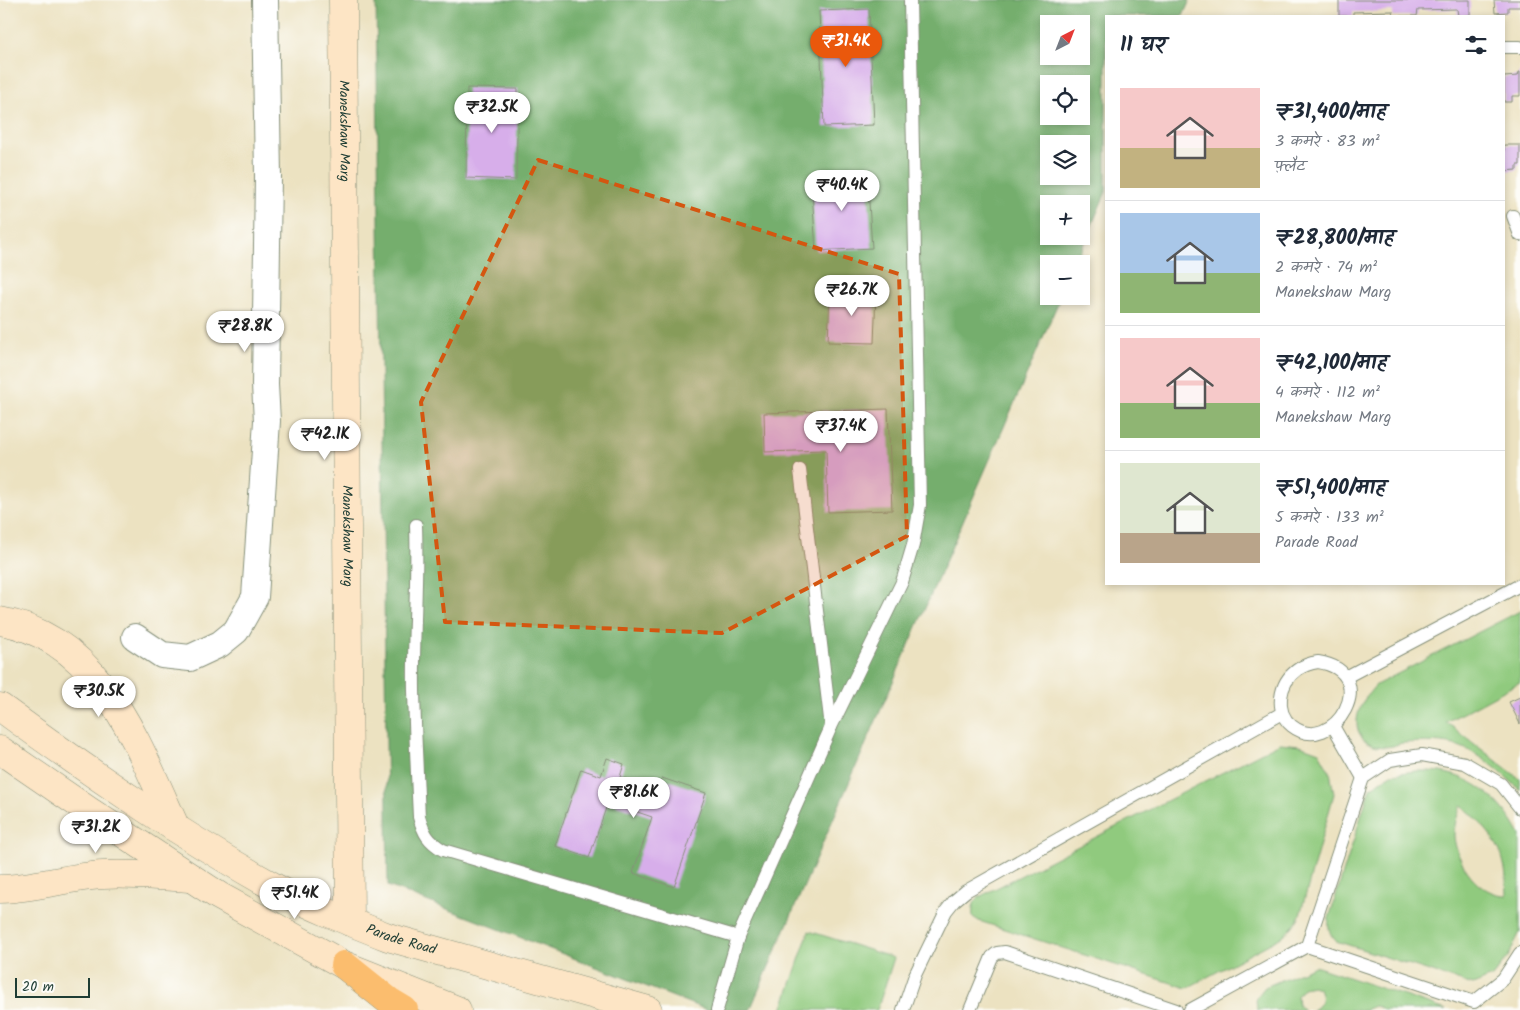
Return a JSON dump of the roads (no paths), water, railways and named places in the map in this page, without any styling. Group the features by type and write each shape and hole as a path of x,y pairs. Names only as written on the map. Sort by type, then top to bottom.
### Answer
{"highway":[{"path":"344,965 388,1001 404,1010"}],"street":[{"path":"135,637 162,655 190,658 220,644 236,631 255,597 267,422 265,385 268,176 265,0"},
{"name":"Manekshaw Marg","path":"343,0 350,922"},
{"path":"0,621 33,629 52,639 93,674 121,712 176,828"},
{"name":"Parade Road","path":"0,707 59,750 176,828 278,888 350,922 388,937 648,1010"},
{"path":"0,750 88,811 219,896 344,965 457,1010"},
{"path":"0,889 103,875 128,874 192,878"}],"lane":[{"path":"718,1010 738,937 831,727 902,582 913,544 920,505 910,0"},
{"path":"1505,48 1520,47"},
{"path":"1512,217 1520,235"},
{"path":"800,470 831,727"},
{"path":"416,525 418,563 415,606 414,690 419,817 423,832 431,843 443,850 738,937"},
{"path":"1346,677 1520,585"},
{"path":"1318,662 1330,664 1339,669 1346,677 1350,687 1350,698 1341,718 1333,726 1313,733 1303,732 1294,728 1287,721 1282,713 1280,701 1282,690 1296,670 1307,664 1318,662"},
{"path":"903,1010 915,975 946,911 966,891 1282,713"},
{"path":"1333,726 1363,778"},
{"path":"1190,1010 1307,946 1363,778 1390,760 1422,756 1465,763 1501,784 1520,808"},
{"path":"1307,946 1476,1006 1503,979 1520,953"},
{"path":"970,1010 992,957 997,952 1005,952 1176,1010"}]}
